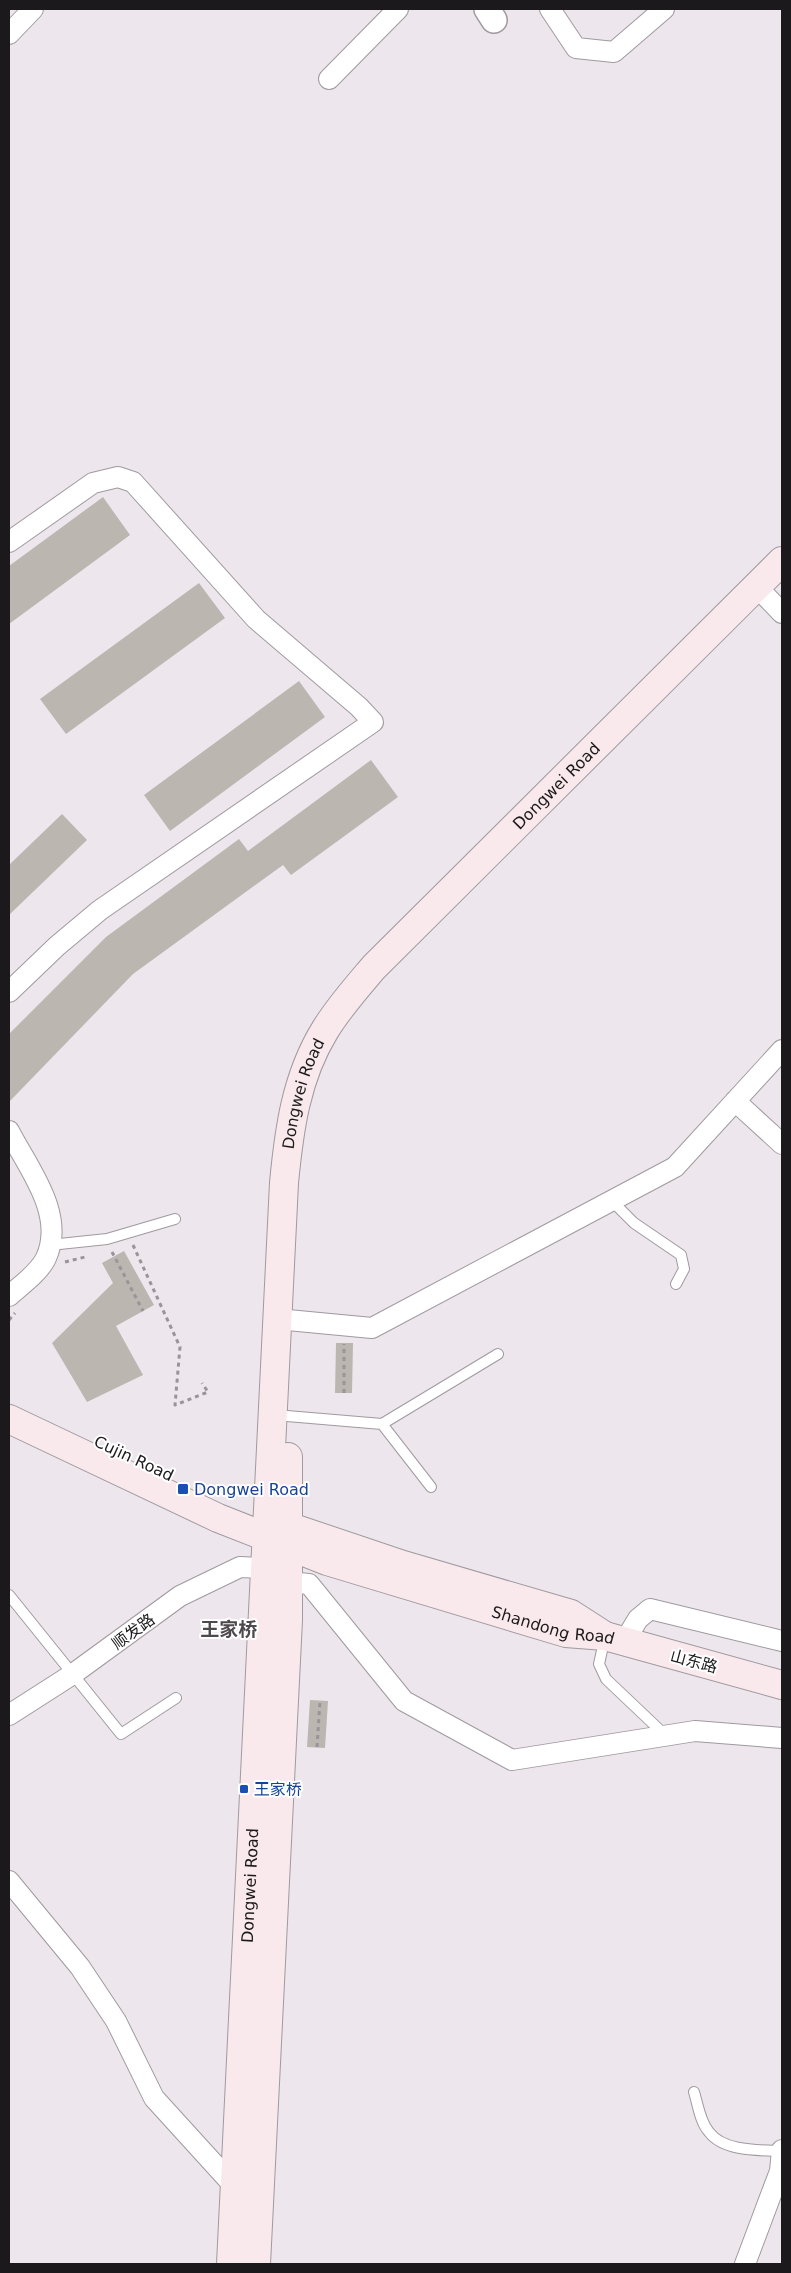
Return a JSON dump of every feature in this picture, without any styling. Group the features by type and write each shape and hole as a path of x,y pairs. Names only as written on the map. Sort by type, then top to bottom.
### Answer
{"main road":[{"name":"Dongwei Road","path":"256,2264 288,1620 288,1582 277,1531 286,1319 305,1146 323,1076 338,1042 360,1011 424,940 772,596 782,561"},
{"name":"Cujin Road","path":"9,1398 226,1501 277,1531"},
{"name":"Cujin Road","path":"9,1419 218,1518 277,1531"},
{"name":"Dongwei Road","path":"231,2264 265,1568 277,1531"},
{"name":"Shandong Road","path":"277,1531 362,1572 566,1633 614,1639"},
{"name":"山东路","path":"614,1639 782,1685"}],"street":[{"path":"9,34 33,9"},
{"path":"329,79 398,9"},
{"path":"550,9 576,48 614,52 664,9"},
{"path":"9,542 93,483 118,477 133,482 256,619 359,707 373,722 100,910 57,946 9,992"},
{"path":"286,1319 372,1328 674,1167 782,1050"},
{"path":"735,1101 782,1144"},
{"path":"9,1131 47,1203 52,1229 46,1260 15,1302"},
{"name":"顺发路","path":"9,1715 73,1674 180,1596 240,1567 265,1568"},
{"path":"288,1582 309,1584 404,1700 512,1760 695,1730 782,1738"},
{"path":"614,1639 650,1609 782,1641"},
{"path":"9,1881 80,1967 116,2020 154,2098 235,2187"},
{"path":"745,2264 780,2171 782,2150"}],"lane":[{"path":"611,1200 634,1223 681,1255 684,1270 676,1284"},
{"path":"50,1245 106,1238 175,1219"},
{"path":"281,1415 382,1424 498,1354"},
{"path":"382,1424 431,1487"},
{"path":"9,1595 122,1734 176,1698"},
{"path":"614,1639 599,1664 606,1679 666,1736"},
{"path":"694,2092 701,2116 709,2133 725,2144 753,2150 782,2150"}],"path":[{"path":"126,1246 133,1243 180,1346 174,1405 208,1392 202,1383"},
{"path":"102,1253 118,1249"},
{"path":"112,1251 143,1311"},
{"path":"59,1267 66,1261 93,1255"},
{"path":"9,1320 15,1302"},
{"path":"344,1343 344,1394"},
{"path":"317,1747 320,1701"}],"building":[{"path":"103,497 130,535 9,624 9,566"},
{"path":"199,583 225,618 66,734 40,699"},
{"path":"299,681 325,717 170,831 144,795"},
{"path":"371,760 398,797 291,875 283,865 133,974 9,1102 9,1034 106,937 239,839 248,851"},
{"path":"62,814 87,840 9,915 9,865"},
{"path":"124,1251 154,1305 116,1326 143,1375 87,1402 52,1343 113,1283 102,1263"},
{"path":"336,1343 353,1343 352,1393 335,1393"},
{"path":"310,1700 328,1701 325,1748 307,1747"}],"place":[{"name":"Dongwei Road","path":"183,1489"},
{"name":"王家桥","path":"244,1789"}],"district":[{"name":"王家桥","path":"229,1629"}]}
